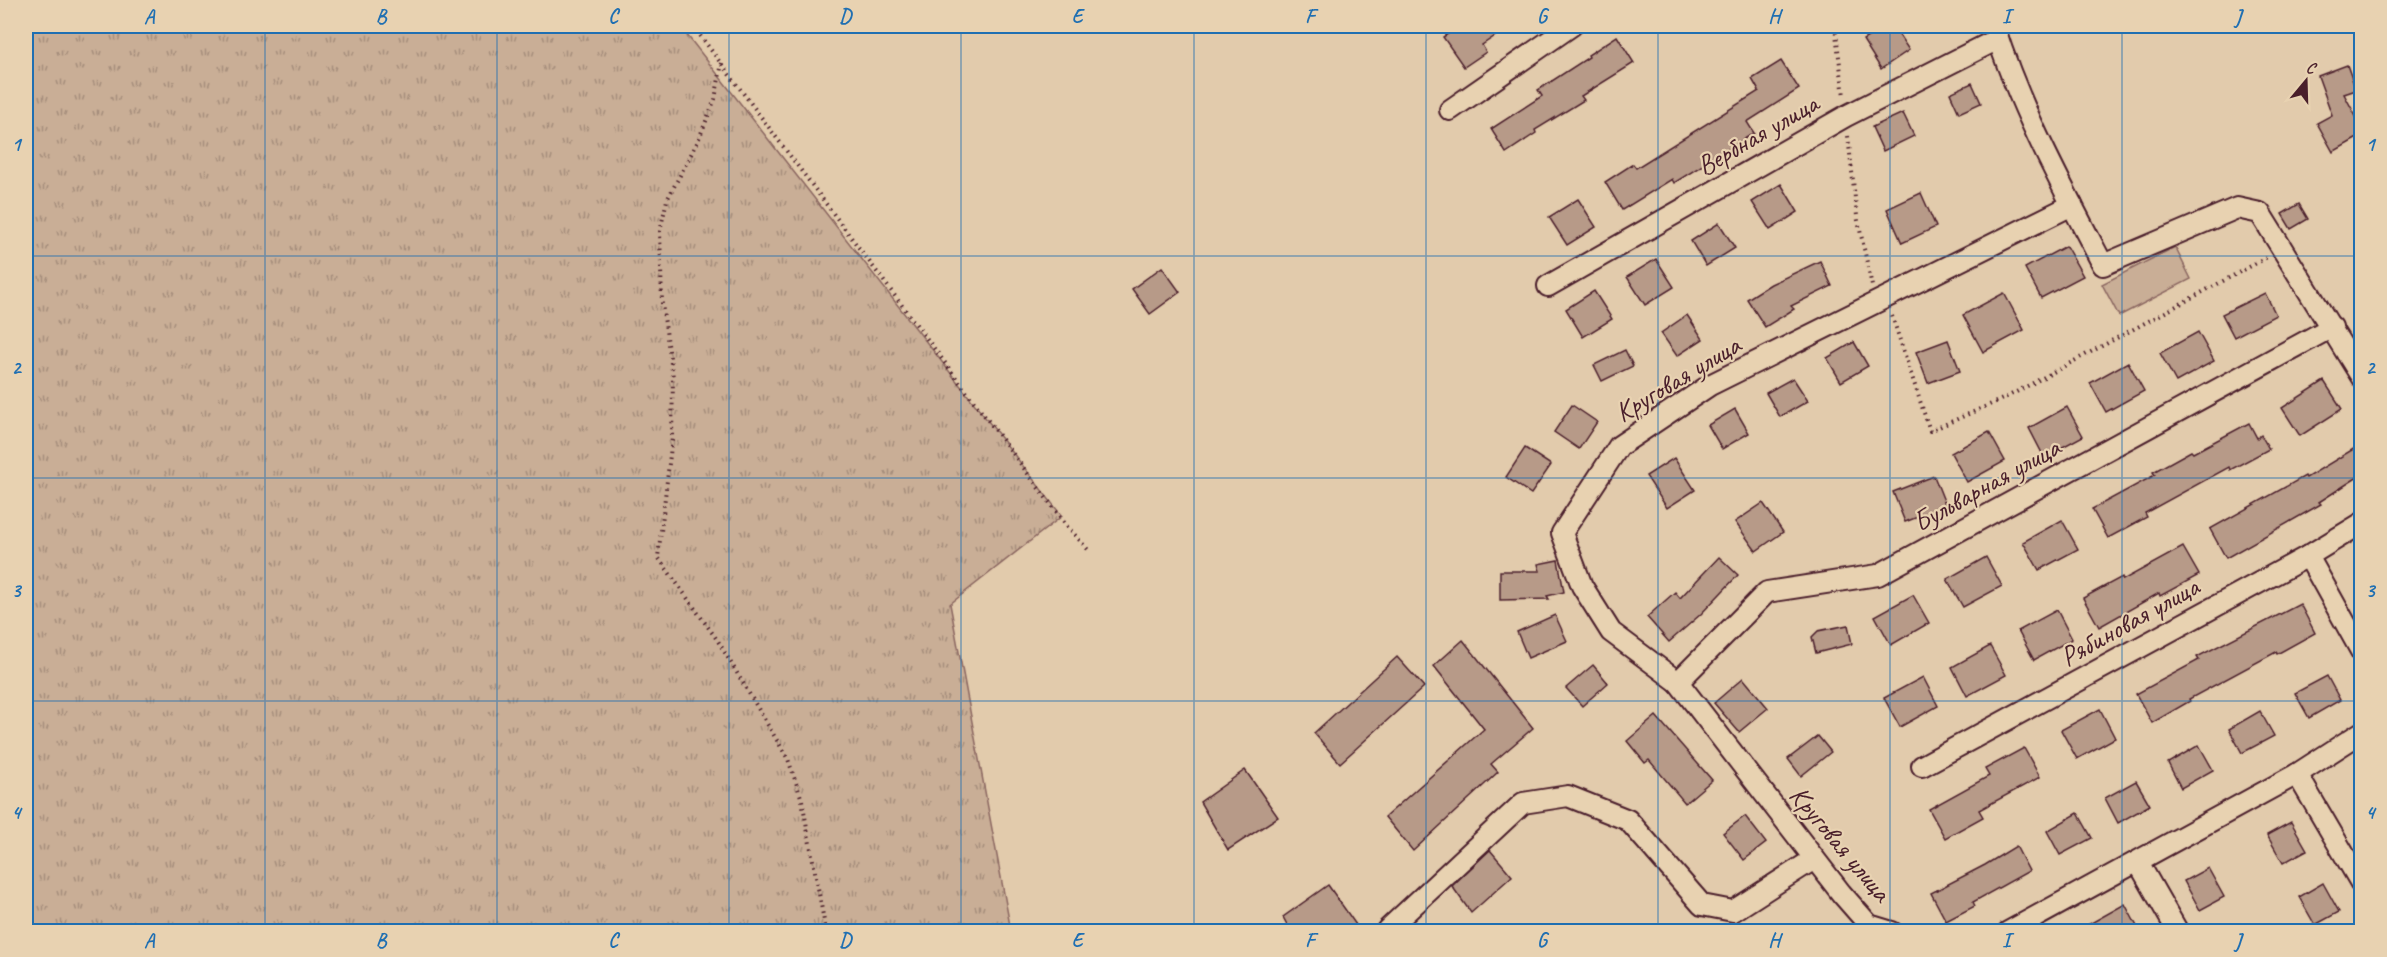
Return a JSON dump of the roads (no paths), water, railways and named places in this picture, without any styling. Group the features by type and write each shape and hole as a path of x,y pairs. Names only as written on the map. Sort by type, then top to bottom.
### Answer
{"street":[{"path":"1450,110 1571,26"},
{"path":"1996,32 2003,57 2072,205 2103,265 2238,208 2260,213 2332,327 2361,378"},
{"name":"Вербная улица","path":"1548,285 1996,32"},
{"name":"Круговая улица","path":"1892,932 1869,925 1841,893 1677,682 1611,632 1582,586 1562,533 1619,446 1710,385 2072,205"},
{"name":"Бульварная улица","path":"1677,682 1767,592 1878,575 2332,327"},
{"name":"Рябиновая улица","path":"1922,766 2308,556 2361,523"},
{"path":"2308,556 2361,653"},
{"path":"2008,932 2297,774 2361,732"},
{"path":"2297,774 2361,885"},
{"path":"1388,932 1387,930 1523,803 1568,796 1628,820 1702,905 1733,911 1814,859"},
{"path":"2138,862 2178,932"}]}
